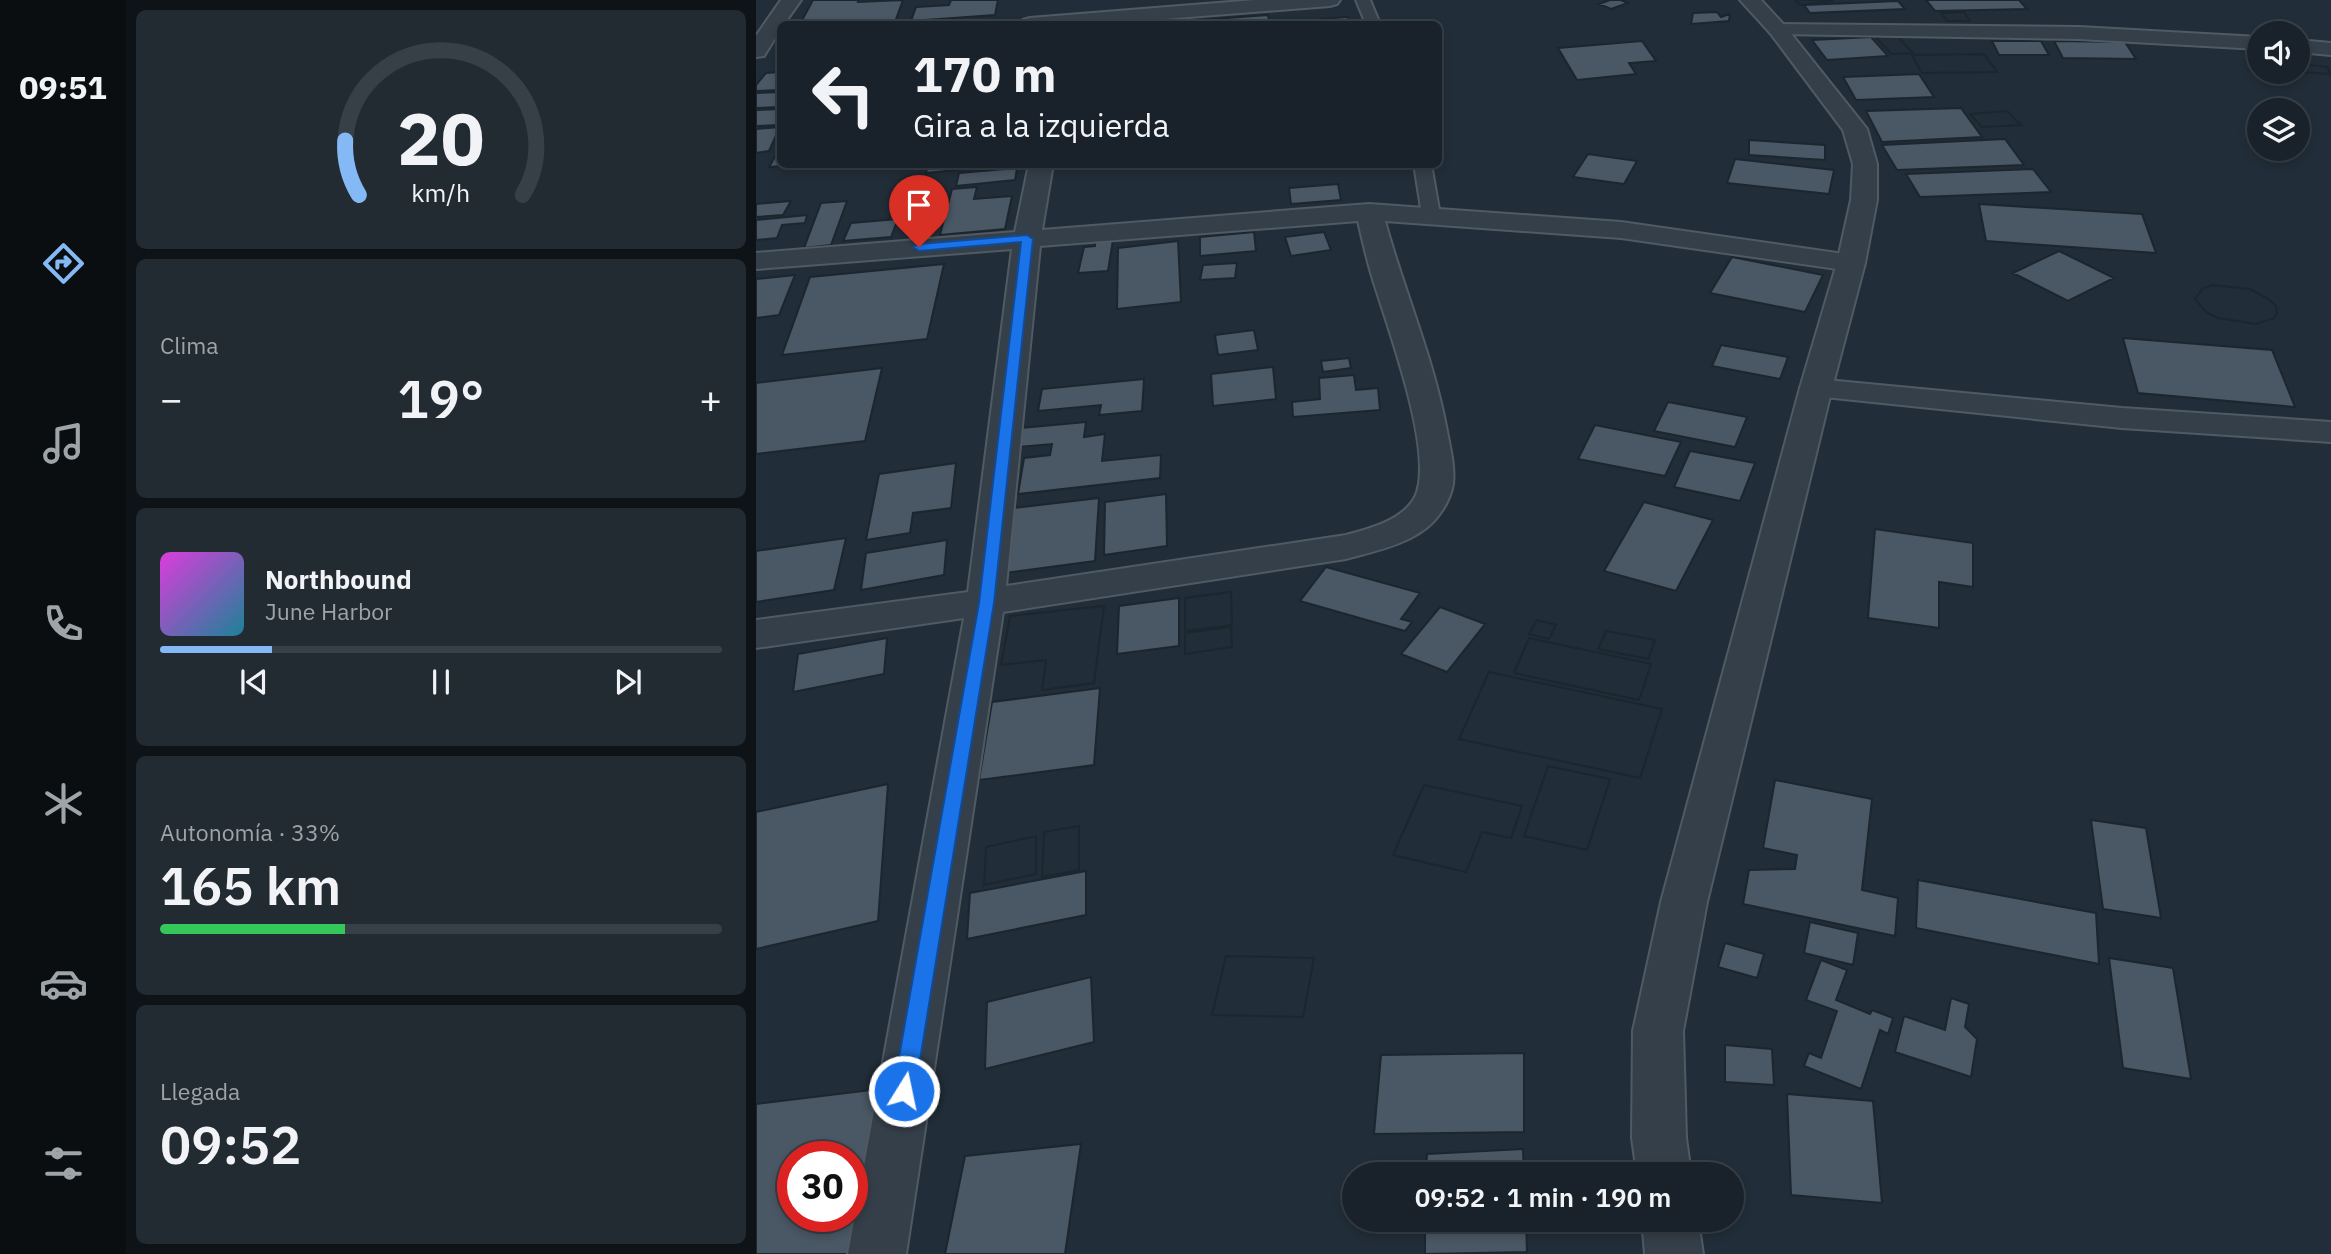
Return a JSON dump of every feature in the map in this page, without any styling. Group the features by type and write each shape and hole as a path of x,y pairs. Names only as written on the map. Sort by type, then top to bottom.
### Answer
{"street":[{"path":"778,21 791,0"},
{"path":"1068,21 1073,0"},
{"path":"1091,21 1330,0"},
{"path":"1662,1162 1659,1138 1658,1031 1684,902 1816,388 1851,263 1864,200 1865,164 1855,129 1778,30 1750,0"},
{"path":"764,44 777,23"},
{"path":"1778,30 2079,33 2247,42"},
{"path":"2310,47 2331,49"},
{"path":"877,1254 986,603 1027,239 1040,168"},
{"path":"756,261 1369,212 1621,230 1851,263"},
{"path":"756,634 986,603 1346,547 1389,536 1425,508 1438,481 1423,385 1385,272 1369,212"},
{"path":"1816,388 2122,418 2331,432"},
{"path":"1671,1232 1674,1254"}],"lane":[{"path":"1363,0 1372,21"},
{"path":"1423,168 1431,215"}],"building":[{"path":"813,0 903,0 895,21 802,21"},
{"path":"951,0 998,0 995,15 911,21 916,7 949,5"},
{"path":"1610,0 1628,3 1611,9 1599,4"},
{"path":"1795,0 1831,0 1832,1 1800,5"},
{"path":"1795,0 1831,0 1832,1 1800,5"},
{"path":"1926,0 2019,0 2027,9 1935,11"},
{"path":"1898,1 1905,9 1810,13 1804,5"},
{"path":"1717,12 1721,17 1730,14 1729,21 1691,24 1693,13"},
{"path":"1964,12 1970,21 1947,21 1941,13"},
{"path":"1964,12 1970,21 1947,21 1941,13"},
{"path":"1268,15 1269,21 1199,21"},
{"path":"1348,17 1349,21 1320,21"},
{"path":"1897,36 1913,53 1891,54 1876,37"},
{"path":"1897,36 1913,53 1891,54 1876,37"},
{"path":"1871,37 1888,56 1827,60 1812,40"},
{"path":"1642,41 1656,61 1629,63 1636,74 1577,80 1558,48"},
{"path":"1992,41 2041,41 2049,55 1999,55"},
{"path":"2054,41 2125,42 2136,59 2063,58"},
{"path":"1984,54 1997,72 1922,73 1912,55"},
{"path":"1984,54 1997,72 1922,73 1912,55"},
{"path":"2310,65 2327,67 2331,74 2310,73"},
{"path":"2310,65 2327,67 2331,74 2310,73"},
{"path":"777,72 777,90 756,91 756,85 766,73"},
{"path":"1919,74 1934,97 1856,100 1843,77"},
{"path":"777,92 777,107 756,108 756,93"},
{"path":"1961,108 1982,137 1882,142 1866,111"},
{"path":"777,109 777,125 756,126 756,110"},
{"path":"2007,111 2021,125 1982,127 1970,114"},
{"path":"2007,111 2021,125 1982,127 1970,114"},
{"path":"777,127 769,151 756,153 756,129"},
{"path":"2005,139 2024,165 1897,170 1882,145"},
{"path":"1749,140 1825,145 1825,160 1749,155"},
{"path":"1588,154 1637,161 1624,184 1573,177"},
{"path":"776,155 777,166 769,167"},
{"path":"1735,159 1834,170 1829,194 1727,183"},
{"path":"927,168 977,168 926,173"},
{"path":"1017,168 1015,180 956,186 959,173"},
{"path":"2033,169 2051,192 1920,197 1906,174"},
{"path":"1338,184 1341,200 1291,204 1289,188"},
{"path":"977,187 974,199 1012,196 1005,229 940,235 952,189"},
{"path":"926,198 919,214 890,217 898,200"},
{"path":"791,201 783,215 756,217 756,204"},
{"path":"847,201 831,245 804,248 821,203"},
{"path":"1979,204 2142,214 2156,253 1986,241"},
{"path":"807,215 805,223 782,225 777,238 756,240 756,220"},
{"path":"898,219 891,237 843,241 851,223"},
{"path":"1254,232 1256,251 1200,256 1200,237"},
{"path":"1324,232 1331,250 1291,256 1285,237"},
{"path":"1113,240 1108,271 1078,273 1084,247 1095,246 1095,241"},
{"path":"1178,241 1181,302 1117,309 1118,248"},
{"path":"2059,251 2114,278 2068,301 2013,273"},
{"path":"1732,257 1823,275 1805,312 1710,293"},
{"path":"1237,263 1235,278 1200,280 1203,265"},
{"path":"944,264 927,339 782,355 810,277"},
{"path":"795,275 779,315 756,318 756,279"},
{"path":"2212,285 2250,289 2270,300 2276,306 2277,313 2274,318 2256,324 2218,318 2206,312 2195,299 2203,288"},
{"path":"2212,285 2250,289 2270,300 2276,306 2277,313 2274,318 2256,324 2218,318 2206,312 2195,299 2203,288"},
{"path":"1254,330 1258,350 1218,355 1215,335"},
{"path":"2123,338 2272,350 2295,407 2138,393"},
{"path":"1721,345 1788,357 1780,379 1712,366"},
{"path":"1349,358 1351,368 1323,372 1321,361"},
{"path":"1273,367 1276,399 1213,406 1211,374"},
{"path":"882,368 865,441 756,454 756,383"},
{"path":"1354,375 1356,390 1378,388 1380,410 1293,417 1292,402 1320,399 1319,378"},
{"path":"1144,379 1142,411 1099,415 1101,405 1038,411 1042,389"},
{"path":"1668,402 1747,417 1735,447 1654,431"},
{"path":"1086,422 1084,437 1105,434 1102,461 1161,455 1160,478 1018,494 1024,458 1050,455 1052,444 1018,447 1021,428"},
{"path":"1595,425 1681,442 1665,476 1578,459"},
{"path":"1690,451 1755,463 1740,501 1674,487"},
{"path":"956,463 951,508 913,513 910,533 866,540 879,474"},
{"path":"1166,494 1167,546 1104,555 1105,502"},
{"path":"1099,498 1095,561 1004,573 1013,508"},
{"path":"1644,502 1713,520 1676,591 1604,571"},
{"path":"1875,529 1973,543 1973,587 1939,582 1939,628 1868,618"},
{"path":"846,538 834,590 756,602 756,551"},
{"path":"947,540 944,575 861,590 866,553"},
{"path":"1326,567 1420,593 1401,619 1412,622 1405,631 1300,601"},
{"path":"1231,592 1232,625 1185,631 1185,598"},
{"path":"1231,592 1232,625 1185,631 1185,598"},
{"path":"1179,598 1179,646 1117,654 1119,606"},
{"path":"1104,606 1094,683 1042,690 1046,660 1001,665 1010,616"},
{"path":"1104,606 1094,683 1042,690 1046,660 1001,665 1010,616"},
{"path":"1440,607 1485,624 1447,672 1401,654"},
{"path":"1537,620 1556,625 1549,639 1529,634"},
{"path":"1537,620 1556,625 1549,639 1529,634"},
{"path":"1231,627 1232,647 1185,654 1185,633"},
{"path":"1231,627 1232,647 1185,654 1185,633"},
{"path":"1606,631 1655,640 1648,659 1598,649"},
{"path":"1606,631 1655,640 1648,659 1598,649"},
{"path":"887,638 884,674 793,692 798,654"},
{"path":"1529,638 1651,664 1639,700 1514,673"},
{"path":"1529,638 1651,664 1639,700 1514,673"},
{"path":"1489,672 1662,709 1640,778 1459,739"},
{"path":"1489,672 1662,709 1640,778 1459,739"},
{"path":"1100,688 1094,765 979,780 992,702"},
{"path":"1548,766 1610,779 1587,850 1524,836"},
{"path":"1548,766 1610,779 1587,850 1524,836"},
{"path":"1775,780 1872,799 1862,890 1898,898 1895,936 1743,904 1749,870 1795,869 1797,855 1763,848"},
{"path":"888,784 878,921 756,949 756,812"},
{"path":"1424,785 1522,806 1511,838 1482,832 1466,872 1393,855"},
{"path":"1424,785 1522,806 1511,838 1482,832 1466,872 1393,855"},
{"path":"2091,820 2146,828 2161,918 2103,909"},
{"path":"1079,826 1079,870 1042,877 1044,832"},
{"path":"1079,826 1079,870 1042,877 1044,832"},
{"path":"1036,836 1036,874 984,885 986,847"},
{"path":"1036,836 1036,874 984,885 986,847"},
{"path":"1086,871 1086,915 967,939 970,893"},
{"path":"1918,880 2096,913 2099,964 1916,928"},
{"path":"1810,922 1858,933 1853,965 1804,953"},
{"path":"1725,943 1764,954 1757,978 1718,967"},
{"path":"1226,956 1314,958 1303,1017 1212,1015"},
{"path":"1226,956 1314,958 1303,1017 1212,1015"},
{"path":"2109,958 2173,968 2191,1079 2123,1068"},
{"path":"1821,960 1847,970 1836,1000 1870,1014 1872,1010 1893,1018 1888,1034 1880,1030 1861,1089 1804,1066 1809,1053 1821,1058 1837,1011 1806,1000"},
{"path":"1091,977 1094,1042 985,1069 987,1002"},
{"path":"1951,998 1969,1004 1965,1027 1977,1039 1971,1077 1895,1052 1904,1016 1945,1030"},
{"path":"1725,1045 1772,1049 1774,1085 1725,1082"},
{"path":"1524,1053 1524,1132 1374,1134 1381,1055"},
{"path":"896,1087 868,1207 868,1141 777,1141 777,1232 862,1232 857,1254 756,1254 756,1104"},
{"path":"1787,1094 1873,1101 1882,1203 1791,1195"},
{"path":"1081,1144 1065,1254 945,1254 965,1156"},
{"path":"1523,1149 1524,1162 1427,1162 1427,1154"},
{"path":"1425,1232 1526,1232 1527,1252 1425,1254"}],"route":[{"path":"904,1091 986,603 1027,239 919,247"}]}
